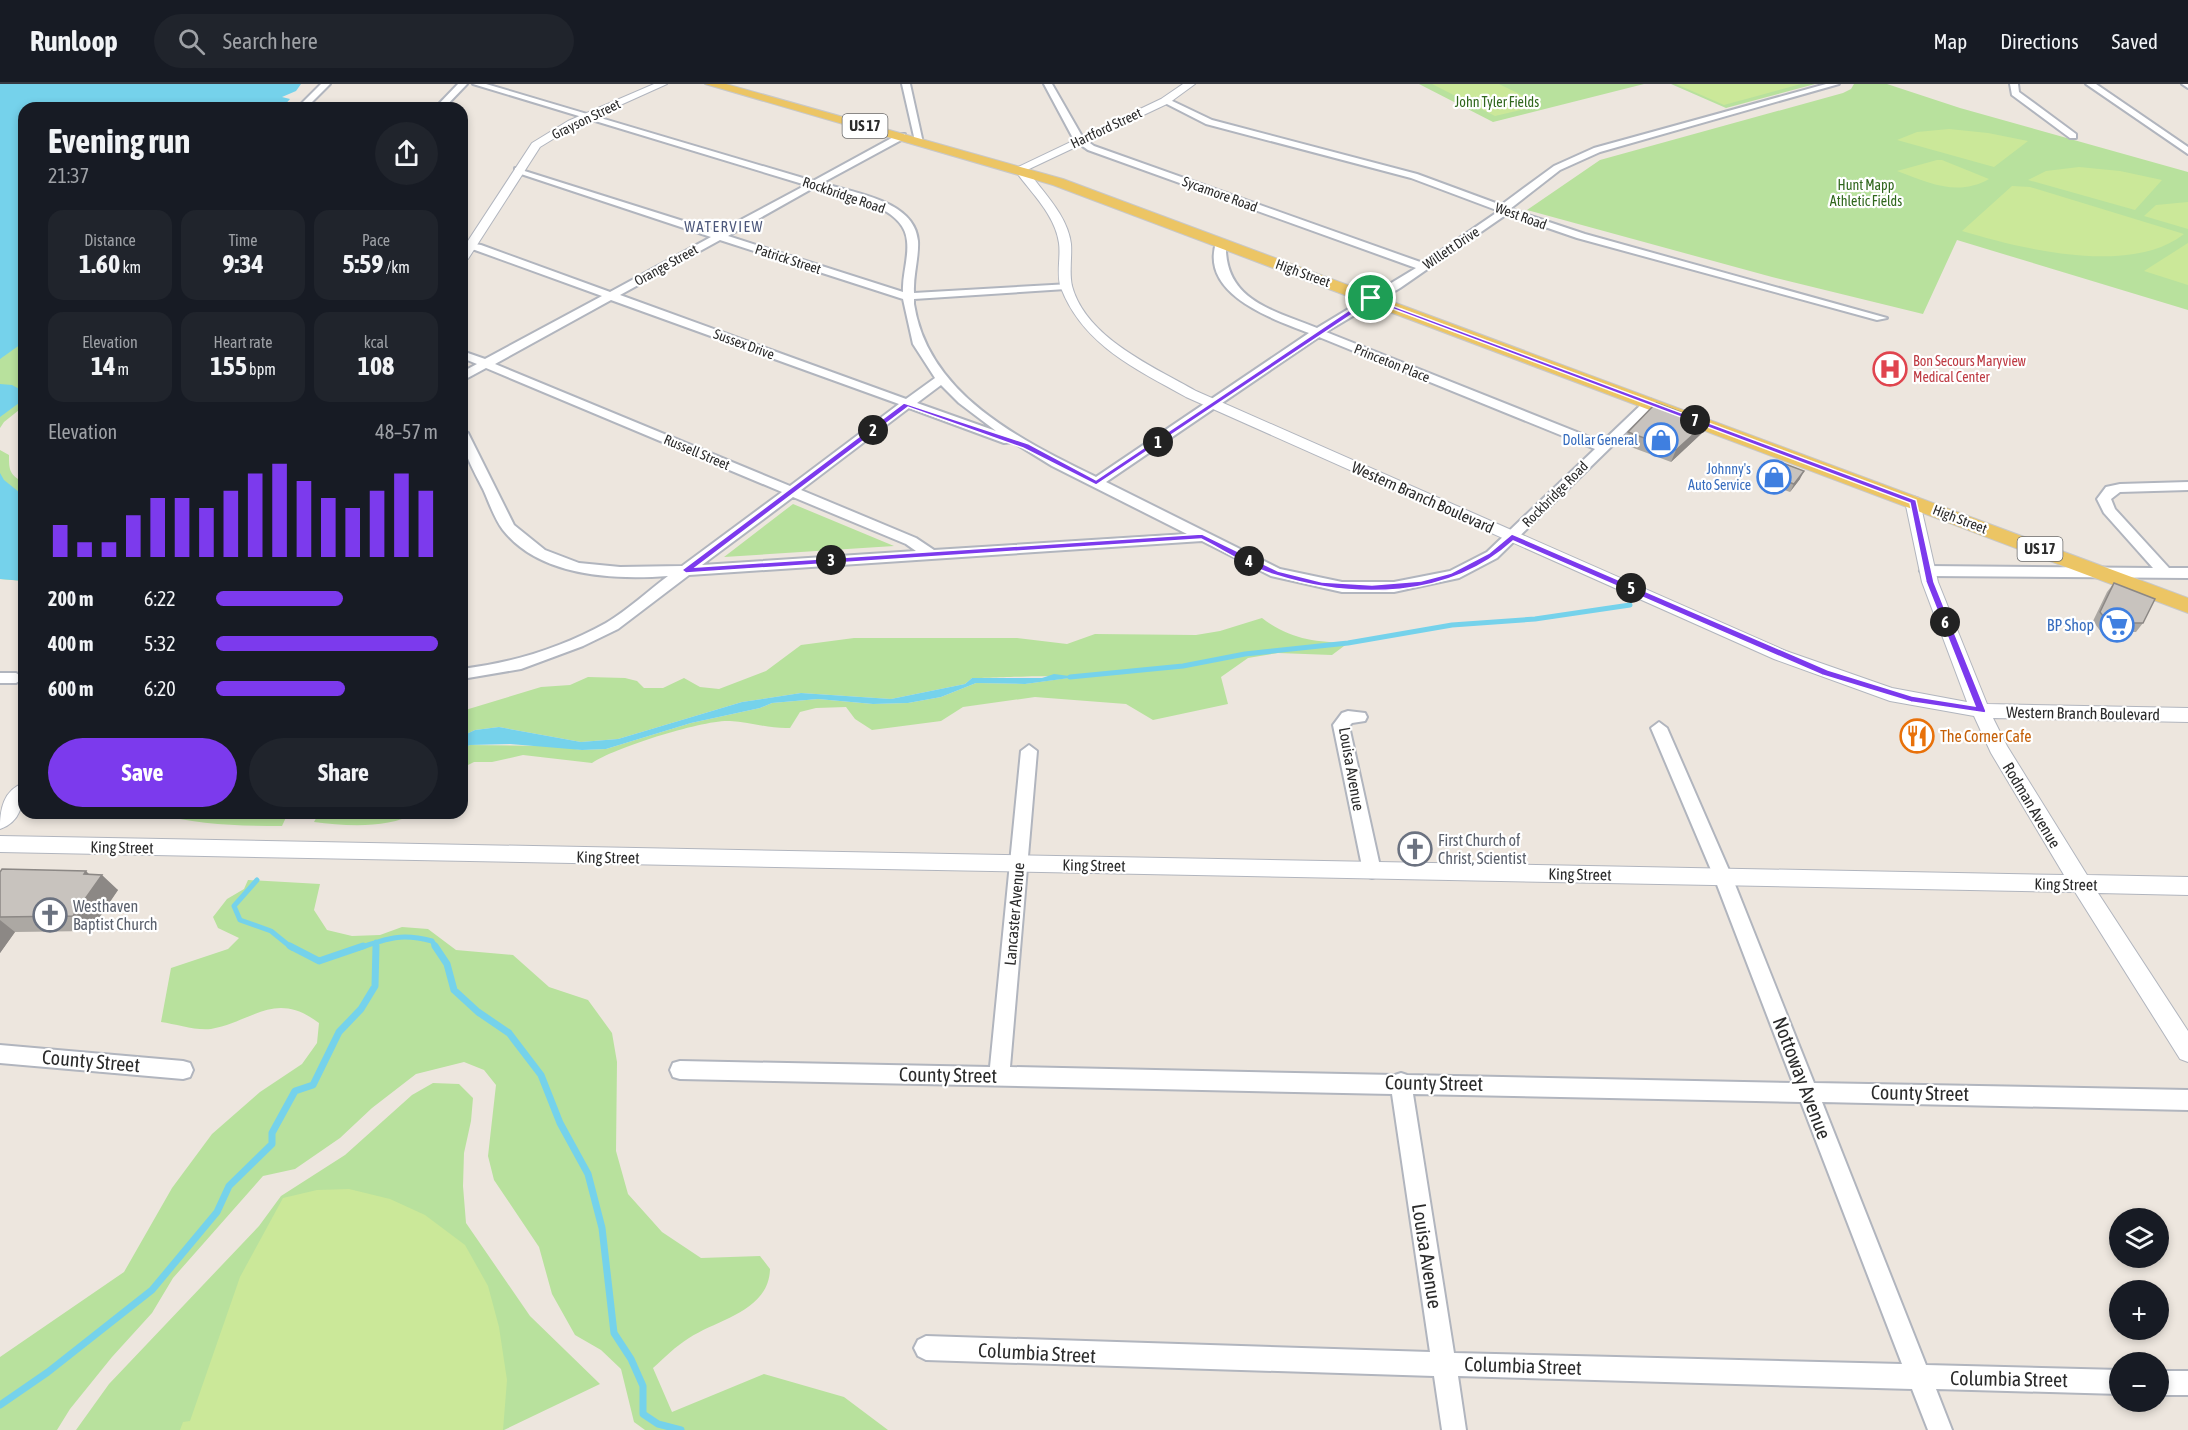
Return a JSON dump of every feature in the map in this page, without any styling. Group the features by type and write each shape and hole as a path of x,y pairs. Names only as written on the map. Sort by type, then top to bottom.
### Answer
{"main road":[{"name":"High Street","path":"711,84 1020,169 1371,298 2188,606"}],"street":[{"path":"307,102 326,84"},
{"path":"445,102 463,84"},
{"name":"Rockbridge Road","path":"477,84 814,184 877,204 899,216 908,224 913,240 908,297 918,340 931,365 942,378 969,403 1026,446 1259,566 1287,576 1322,584 1372,588 1421,584 1454,575 1492,555 1650,403"},
{"name":"Grayson Street","path":"468,242 529,154 543,140 587,117 662,84"},
{"path":"906,84 920,141"},
{"path":"1048,84 1080,141"},
{"name":"Hartford Street","path":"1020,169 1165,101 1190,84"},
{"name":"Willett Drive","path":"1096,483 1317,333 1371,298 1387,292 1424,267 1504,211 1506,205 1557,168 1590,152 1835,84"},
{"path":"2014,84 2015,93 2073,136"},
{"path":"2090,84 2188,151"},
{"name":"West Road","path":"1165,101 1209,122 1398,171 1504,211 1595,240 1881,318"},
{"name":"Orange Street","path":"468,374 902,136"},
{"name":"Sycamore Road","path":"1080,141 1091,148 1424,267"},
{"name":"Western Branch Boulevard","path":"1020,169 1059,221 1065,242 1066,286 1083,319 1116,352 1162,380 1512,537 1825,673 1911,699 1981,711 2188,715"},
{"name":"Patrick Street","path":"518,170 908,297 1066,286"},
{"name":"Princeton Place","path":"1221,242 1220,266 1230,285 1264,311 1602,447"},
{"name":"Sussex Drive","path":"468,246 1026,446"},
{"name":"Russell Street","path":"468,357 911,541 930,554"},
{"path":"468,673 530,660 581,641 613,625 942,378"},
{"path":"468,445 508,527 531,549 561,563 579,568 638,573 1202,537"},
{"path":"2164,573 2109,510 2105,496 2111,490 2120,488 2188,486"},
{"name":"Rodman Avenue","path":"1913,501 1927,571 1981,711 2017,782 2188,1051"},
{"path":"1927,571 2188,573"},
{"path":"0,678 16,678"},
{"name":"Louisa Avenue","path":"1359,717 1348,717 1341,725 1372,870"},
{"name":"Nottoway Avenue","path":"1659,728 1724,877 1940,1430"},
{"name":"Lancaster Avenue","path":"999,1076 1029,751"},
{"path":"0,820 18,798"},
{"name":"King Street","path":"0,844 2188,886"},
{"name":"County Street","path":"0,1054 183,1070"},
{"name":"County Street","path":"680,1070 1401,1082 2188,1100"},
{"name":"Louisa Avenue","path":"1401,1082 1454,1430"},
{"name":"Columbia Street","path":"926,1348 1096,1355 2109,1382"},
{"path":"2169,1383 2188,1383"}],"green space":[{"name":"John Tyler Fields","path":"1419,84 1644,84 1493,122"},
{"path":"1432,84 1499,84 1542,105 1495,116"},
{"path":"1671,84 1815,84 1726,108"},
{"path":"1676,84 1801,84 1724,105"},
{"name":"Hunt Mapp Athletic Fields","path":"1854,84 1887,84 1960,108 2188,172 2188,310 1957,240 1923,314 1772,277 1527,210 1600,160 1843,93 1851,89"},
{"path":"1949,129 1988,133 2028,141 1994,167 1897,140 1917,132"},
{"path":"1937,160 1989,179 1966,187 1955,188 1932,184 1897,171"},
{"path":"2079,167 2120,171 2162,180 2135,210 2028,180 2046,171"},
{"path":"2012,186 2030,187 2184,234 2162,247 2135,254 2106,256 2045,251 1962,231"},
{"path":"2188,202 2188,229 2144,216 2156,205"},
{"path":"2188,243 2188,285 2144,271"},
{"path":"18,335 18,411 0,428 0,345"},
{"path":"0,450 9,455 11,471 18,479 18,580 0,579"},
{"path":"793,504 894,546 724,557"},
{"path":"1262,618 1292,635 1324,642 1348,643 1332,655 1278,653 1248,658 1221,677 1228,704 1153,720 1126,704 1035,697 963,707 941,721 872,730 855,719 846,707 816,708 800,712 790,728 730,721 701,725 638,743 592,763 523,755 492,762 474,762 468,765 468,746 470,745 606,749 691,723 760,708 772,703 818,699 873,704 908,703 941,697 976,683 1025,684 1075,677 972,678 965,684 891,699 801,693 742,702 618,739 581,742 499,727 468,733 468,709 541,687 570,685 588,677 625,678 637,681 644,688 663,688 684,678 700,687 719,689 766,671 801,645 854,638 1017,638 1067,644 1095,634 1196,635 1220,631"},
{"path":"183,819 285,819 282,826"},
{"path":"316,819 402,819 366,825 314,822"},
{"path":"248,880 320,884 314,910 327,930 352,936 380,935 402,927 428,929 456,950 513,955 549,987 588,1000 612,1033 617,1062 616,1151 628,1194 662,1232 701,1258 760,1256 770,1269 761,1295 752,1304 689,1338 653,1368 672,1412 764,1374 844,1397 888,1430 645,1430 634,1422 621,1369 601,1350 575,1335 552,1294 539,1247 494,1180 488,1156 496,1085 484,1070 464,1062 416,1074 372,1108 340,1138 295,1169 263,1176 173,1278 152,1313 112,1357 70,1409 57,1430 0,1430 0,1357 124,1272 172,1188 212,1134 260,1092 302,1064 317,1043 319,1023 303,1013 290,1009 277,1008 265,1011 211,1029 161,1022 171,968 228,949 239,938 218,928 213,917 227,899 244,889"},
{"path":"433,1083 459,1084 473,1098 464,1153 463,1186 466,1223 530,1316 600,1384 504,1430 76,1430 109,1384 259,1226 281,1196 345,1155 412,1095"},
{"path":"349,1189 390,1199 425,1215 465,1245 488,1286 499,1327 507,1380 503,1430 180,1430 183,1422 190,1421 240,1277 283,1198 317,1190"}],"water":[{"path":"0,84 301,84 296,91 282,97 290,99 287,102 18,102 18,346 0,359"},
{"path":"0,384 12,385 18,388 18,404 0,417"},
{"path":"0,473 4,480 18,491 18,580 0,579"},
{"path":"1054,674 1077,677 1025,684 976,683 941,697 908,703 873,704 818,699 772,703 760,708 691,723 606,749 582,750 510,744 468,746 468,733 499,727 581,742 618,739 742,702 801,693 891,699 965,684 972,678 1042,678"}],"building":[{"path":"1656,403 1707,422 1676,450 1628,432"},
{"path":"1780,462 1804,471 1794,484 1769,475"},
{"path":"2114,583 2155,599 2143,623 2108,623 2100,612"},
{"path":"2,869 86,871 84,874 102,875 73,916 0,917 0,872"}],"waterway":[{"path":"1070,677 1183,666 1245,654 1348,643 1452,625 1535,619 1630,605"},
{"path":"257,880 234,906 240,920 271,931 292,948"},
{"path":"376,943 387,939 412,937 432,941 436,948"},
{"path":"359,948 376,943"},
{"path":"290,946 319,961 363,946"},
{"path":"0,1405 48,1372 152,1290 217,1212 229,1186 272,1144 272,1133 295,1091 313,1085 339,1032 361,1009 375,986 376,946"},
{"path":"435,946 447,964 454,990 478,1012 509,1033 541,1075 560,1123 588,1174 602,1228 614,1333 631,1359 643,1386 643,1414 658,1424 681,1430"}],"place":[{"name":"Bon Secours Maryview Medical Center","path":"1890,369"},
{"name":"Dollar General","path":"1661,440"},
{"name":"Johnny's Auto Service","path":"1774,477"},
{"name":"BP Shop","path":"2117,625"},
{"name":"The Corner Cafe","path":"1917,736"},
{"name":"First Church of Christ, Scientist","path":"1415,849"},
{"name":"Westhaven Baptist Church","path":"50,915"}],"district":[{"name":"WATERVIEW","path":"724,227"}],"route":[{"path":"1371,298 1913,501 1930,582 1981,711 1890,694 1825,673 1512,537 1492,555 1475,566 1454,575 1421,584 1372,588 1342,587 1299,580 1259,566 1202,537 686,570 907,404 1026,446 1096,483 1371,298"}]}
